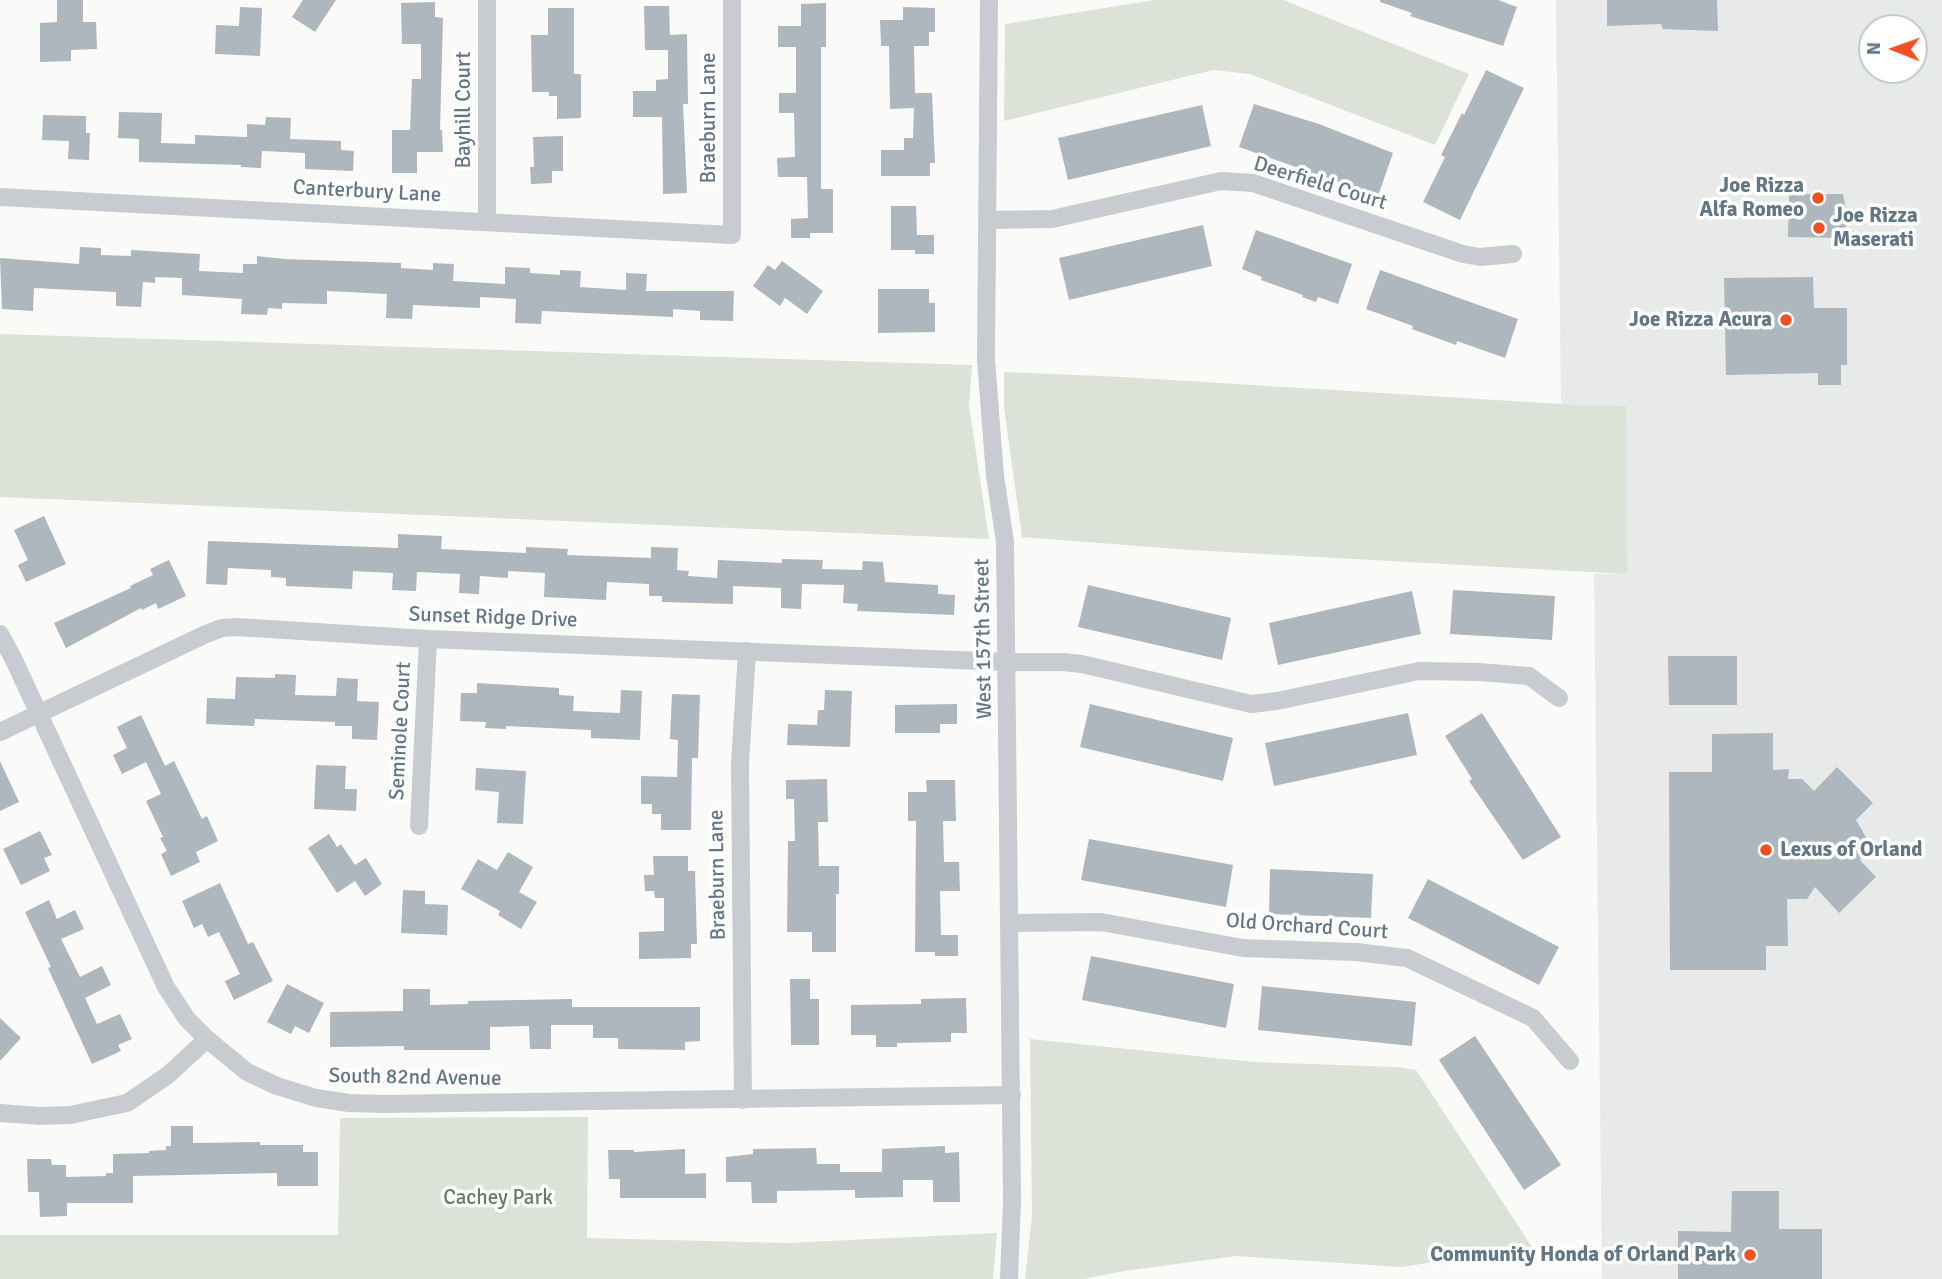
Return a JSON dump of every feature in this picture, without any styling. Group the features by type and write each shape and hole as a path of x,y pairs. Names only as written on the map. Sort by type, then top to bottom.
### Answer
{"street":[{"name":"Bayhill Court","path":"487,0 487,221"},
{"name":"Braeburn Lane","path":"732,0 732,235"},
{"name":"West 157th Street","path":"989,0 986,360 995,476 1005,542 1008,662 1012,1095 1009,1279"},
{"name":"Deerfield Court","path":"988,220 1052,219 1221,181 1253,183 1463,254 1480,257 1513,254"},
{"name":"Canterbury Lane","path":"0,197 732,235"},
{"name":"Sunset Ridge Drive","path":"0,732 222,628 252,627 428,639 1082,664 1251,704 1419,671 1529,676 1559,698"},
{"name":"South 82nd Avenue","path":"0,634 166,987 187,1019 207,1039 247,1072 277,1086 316,1098 349,1103 1012,1095"},
{"name":"Seminole Court","path":"419,825 428,639"},
{"name":"Braeburn Lane","path":"743,1100 740,762 747,651"},
{"name":"Old Orchard Court","path":"1010,923 1101,922 1242,948 1356,952 1407,958 1533,1018 1570,1061"},
{"path":"0,1113 70,1115 127,1103 168,1075 207,1039"}],"shaded area":[{"path":"1556,0 1942,0 1942,1279 1602,1279 1594,574 1626,574 1625,406 1561,404"}],"green space":[{"path":"1155,0 1283,0 1469,74 1435,145 1250,74 1213,70 1004,121 1005,24"},
{"path":"0,334 972,365 969,406 989,539 0,497"},
{"path":"1004,372 1626,406 1627,574 1191,550 1022,537 1004,407"},
{"path":"1030,1039 1254,1062 1416,1070 1532,1247 1401,1267 1236,1256 1084,1279 1025,1279 1032,1216"},
{"name":"Cachey Park","path":"588,1117 587,1238 787,1243 997,1233 993,1279 0,1279 0,1235 338,1235 340,1118"}],"building":[{"path":"57,0 83,0 83,22 96,22 97,49 71,50 71,61 40,62 40,23 57,22"},
{"path":"303,0 336,0 315,32 292,17"},
{"path":"1380,0 1498,0 1517,7 1503,46 1410,16 1412,13"},
{"path":"1607,0 1717,0 1718,31 1663,29 1661,24 1607,26"},
{"path":"435,2 435,17 443,18 440,130 443,152 417,152 417,173 392,173 392,130 410,130 412,79 421,79 421,44 402,44 401,3"},
{"path":"826,3 826,47 821,47 821,189 833,189 833,233 810,233 810,238 791,238 791,219 808,218 807,177 778,177 777,158 795,157 794,113 779,113 779,93 796,93 796,47 778,47 778,26 801,26 801,4"},
{"path":"644,6 669,6 670,35 687,34 688,104 683,104 687,193 663,194 662,117 633,117 633,91 656,91 656,80 668,79 668,50 645,50"},
{"path":"240,7 262,8 260,56 215,54 216,25 239,26"},
{"path":"903,7 935,8 935,32 929,32 929,46 914,46 915,93 932,93 935,163 930,163 930,176 881,176 881,150 904,150 904,138 913,138 914,108 890,109 889,46 881,46 880,20 903,20"},
{"path":"548,8 574,8 574,74 581,74 581,118 557,119 557,96 549,96 549,92 532,92 531,35 548,35"},
{"path":"1486,70 1524,88 1460,220 1423,202 1445,157 1441,155"},
{"path":"1254,104 1319,124 1393,153 1378,196 1239,147"},
{"path":"1202,105 1211,146 1068,180 1058,138"},
{"path":"119,112 162,113 161,143 195,144 195,135 247,137 247,124 265,125 266,117 291,118 290,139 341,141 341,150 354,151 353,171 305,169 305,153 262,151 261,168 139,162 139,139 118,138"},
{"path":"43,115 86,116 86,133 90,133 89,160 68,159 69,141 42,140"},
{"path":"563,136 563,171 552,171 552,183 531,184 530,167 534,167 533,137"},
{"path":"1789,194 1843,194 1848,219 1843,238 1788,237"},
{"path":"891,206 916,206 917,235 934,235 934,254 915,254 915,250 891,250"},
{"path":"1203,225 1212,266 1069,300 1059,258"},
{"path":"1256,230 1352,264 1338,304 1318,297 1316,302 1302,297 1303,295 1261,280 1262,277 1242,269"},
{"path":"80,247 101,248 101,255 131,256 131,250 200,254 199,271 243,273 243,264 257,264 257,256 401,263 401,268 433,270 433,263 454,264 453,281 505,284 505,267 530,268 530,273 560,275 560,270 581,271 580,287 626,290 626,273 647,274 646,291 734,291 733,321 700,320 700,311 673,309 673,317 542,311 541,324 515,323 516,299 480,297 480,308 413,305 412,319 386,318 387,294 327,291 327,304 282,303 282,309 268,308 267,315 241,314 242,299 182,295 182,278 155,277 155,283 143,282 141,307 116,306 116,292 34,288 33,311 2,309 0,258 79,264"},
{"path":"782,261 823,291 807,314 785,298 780,306 753,286 768,265 775,270"},
{"path":"1380,270 1518,319 1505,358 1457,341 1456,345 1366,309"},
{"name":"Joe Rizza Acura","path":"1813,277 1814,308 1847,308 1847,365 1841,365 1841,385 1818,385 1818,373 1726,375 1724,278"},
{"path":"878,289 929,289 929,303 935,303 935,332 878,333"},
{"path":"44,516 66,564 26,582 18,565 28,560 14,530"},
{"path":"398,534 442,536 441,549 526,553 526,547 568,549 567,555 651,558 651,547 678,548 677,570 689,571 688,576 717,578 718,560 782,563 782,559 823,560 822,569 862,570 863,561 883,562 885,582 938,585 938,594 955,595 954,615 857,611 858,604 843,603 844,585 802,584 801,609 781,608 781,588 733,586 733,604 662,602 662,596 649,596 649,584 607,582 606,600 544,597 545,573 508,571 508,578 480,576 479,594 459,593 460,574 417,572 416,591 392,590 393,573 353,571 352,589 286,586 286,578 271,577 271,570 228,568 227,585 206,584 208,541 398,548"},
{"path":"169,560 186,596 158,609 156,603 142,610 141,608 66,648 54,623 131,588 130,586 153,575 150,569"},
{"path":"1088,585 1231,618 1222,660 1078,627"},
{"path":"1453,590 1555,596 1552,640 1450,634"},
{"path":"1412,591 1421,634 1278,665 1269,623"},
{"path":"1668,656 1737,656 1737,705 1669,705"},
{"path":"275,674 296,675 295,695 336,696 337,678 358,679 357,701 379,702 377,740 352,739 352,726 335,726 335,722 255,719 254,726 206,724 207,698 235,699 236,677 275,678"},
{"path":"477,683 559,688 559,695 574,696 573,711 620,713 621,690 642,691 640,740 591,738 591,730 506,726 506,729 485,728 486,722 460,721 461,693 477,693"},
{"path":"825,690 852,691 850,747 787,745 788,724 817,725 818,710 824,710"},
{"path":"672,694 700,695 698,758 692,758 691,830 661,830 661,814 652,814 652,804 641,804 641,776 677,777 678,740 670,739"},
{"path":"957,704 957,724 940,724 940,733 895,733 895,705"},
{"path":"1090,704 1233,738 1223,781 1080,747"},
{"path":"1408,713 1417,755 1274,786 1265,743"},
{"path":"1482,713 1561,837 1523,860 1469,781 1472,779 1445,736"},
{"path":"141,715 165,766 174,761 202,819 207,816 218,841 196,852 200,862 171,876 161,854 167,851 160,838 163,837 146,801 161,794 146,762 122,774 113,755 127,748 117,727"},
{"name":"Lexus of Orland","path":"1773,733 1773,770 1789,769 1788,779 1802,779 1814,791 1837,767 1873,803 1856,820 1867,839 1860,860 1876,877 1839,913 1815,887 1807,899 1787,899 1788,946 1766,946 1766,970 1670,970 1669,772 1712,772 1712,734"},
{"path":"0,761 19,802 0,811"},
{"path":"316,765 346,766 345,789 357,789 356,811 314,809"},
{"path":"476,768 526,771 523,824 497,823 499,792 475,790"},
{"path":"827,779 828,822 818,822 819,866 839,866 836,952 812,952 812,932 787,932 788,841 795,841 794,799 786,799 786,780"},
{"path":"926,780 955,780 956,821 943,821 944,862 959,862 960,891 940,891 941,935 958,935 958,956 935,956 935,952 915,952 916,821 908,821 908,792 927,792"},
{"path":"40,831 52,855 44,858 50,871 21,885 3,849"},
{"path":"329,834 337,847 341,844 355,865 366,858 382,884 365,896 355,881 337,893 308,848"},
{"path":"1089,839 1233,865 1226,907 1081,880"},
{"path":"508,852 533,867 519,892 537,902 521,929 498,915 500,911 461,889 478,859 497,870"},
{"path":"653,856 688,856 688,871 695,871 697,944 691,944 691,958 639,959 639,932 664,931 664,898 655,898 654,891 645,891 644,875 654,875"},
{"path":"1270,869 1373,874 1371,918 1269,914"},
{"path":"1428,879 1559,947 1539,985 1408,918"},
{"path":"220,883 248,944 253,942 273,981 234,1000 225,981 240,974 219,932 208,937 202,924 194,928 182,901"},
{"path":"403,890 425,891 425,904 448,905 447,935 401,933"},
{"path":"49,900 57,919 75,910 84,929 61,939 80,977 102,966 111,985 85,998 97,1024 120,1014 132,1039 118,1045 121,1051 92,1064 25,912"},
{"path":"1091,956 1234,984 1226,1028 1082,1000"},
{"path":"790,979 810,979 810,999 819,999 819,1045 791,1045"},
{"path":"287,984 324,1003 309,1033 295,1026 291,1034 267,1022"},
{"path":"1262,986 1416,1002 1412,1046 1258,1030"},
{"path":"403,989 430,989 430,1005 468,1004 468,1001 572,999 572,1007 700,1007 700,1041 685,1042 685,1050 618,1049 618,1038 593,1038 593,1025 551,1025 551,1049 530,1049 529,1026 490,1027 490,1050 404,1050 404,1046 330,1047 330,1012 403,1011"},
{"path":"966,998 967,1033 951,1033 951,1042 897,1043 897,1047 876,1047 876,1035 851,1035 851,1005 921,1004 921,999"},
{"path":"0,1018 21,1038 0,1061"},
{"path":"1475,1036 1561,1165 1524,1190 1439,1060"},
{"path":"171,1126 193,1126 193,1143 260,1142 260,1145 303,1145 303,1152 318,1152 318,1186 277,1186 277,1173 133,1176 133,1203 67,1203 67,1216 40,1217 39,1192 28,1192 27,1159 51,1159 52,1165 66,1165 66,1177 106,1176 106,1173 113,1173 113,1154 166,1150 166,1146 171,1146"},
{"path":"945,1146 945,1153 959,1152 960,1202 933,1202 933,1180 903,1180 903,1197 855,1198 855,1190 777,1191 777,1203 752,1203 751,1182 726,1182 726,1157 753,1154 753,1149 816,1148 817,1164 840,1164 840,1172 882,1172 882,1149"},
{"path":"685,1149 685,1174 706,1173 706,1198 620,1198 620,1179 609,1179 608,1150 634,1152"},
{"name":"Community Honda of Orland Park","path":"1732,1191 1779,1191 1779,1229 1822,1229 1822,1279 1678,1279 1678,1231 1731,1232"}],"place":[{"name":"Joe Rizza Alfa Romeo","path":"1818,198"},
{"name":"Joe Rizza Maserati","path":"1819,228"},
{"name":"Joe Rizza Acura","path":"1786,320"},
{"name":"Lexus of Orland","path":"1766,850"},
{"name":"Community Honda of Orland Park","path":"1750,1255"}]}
